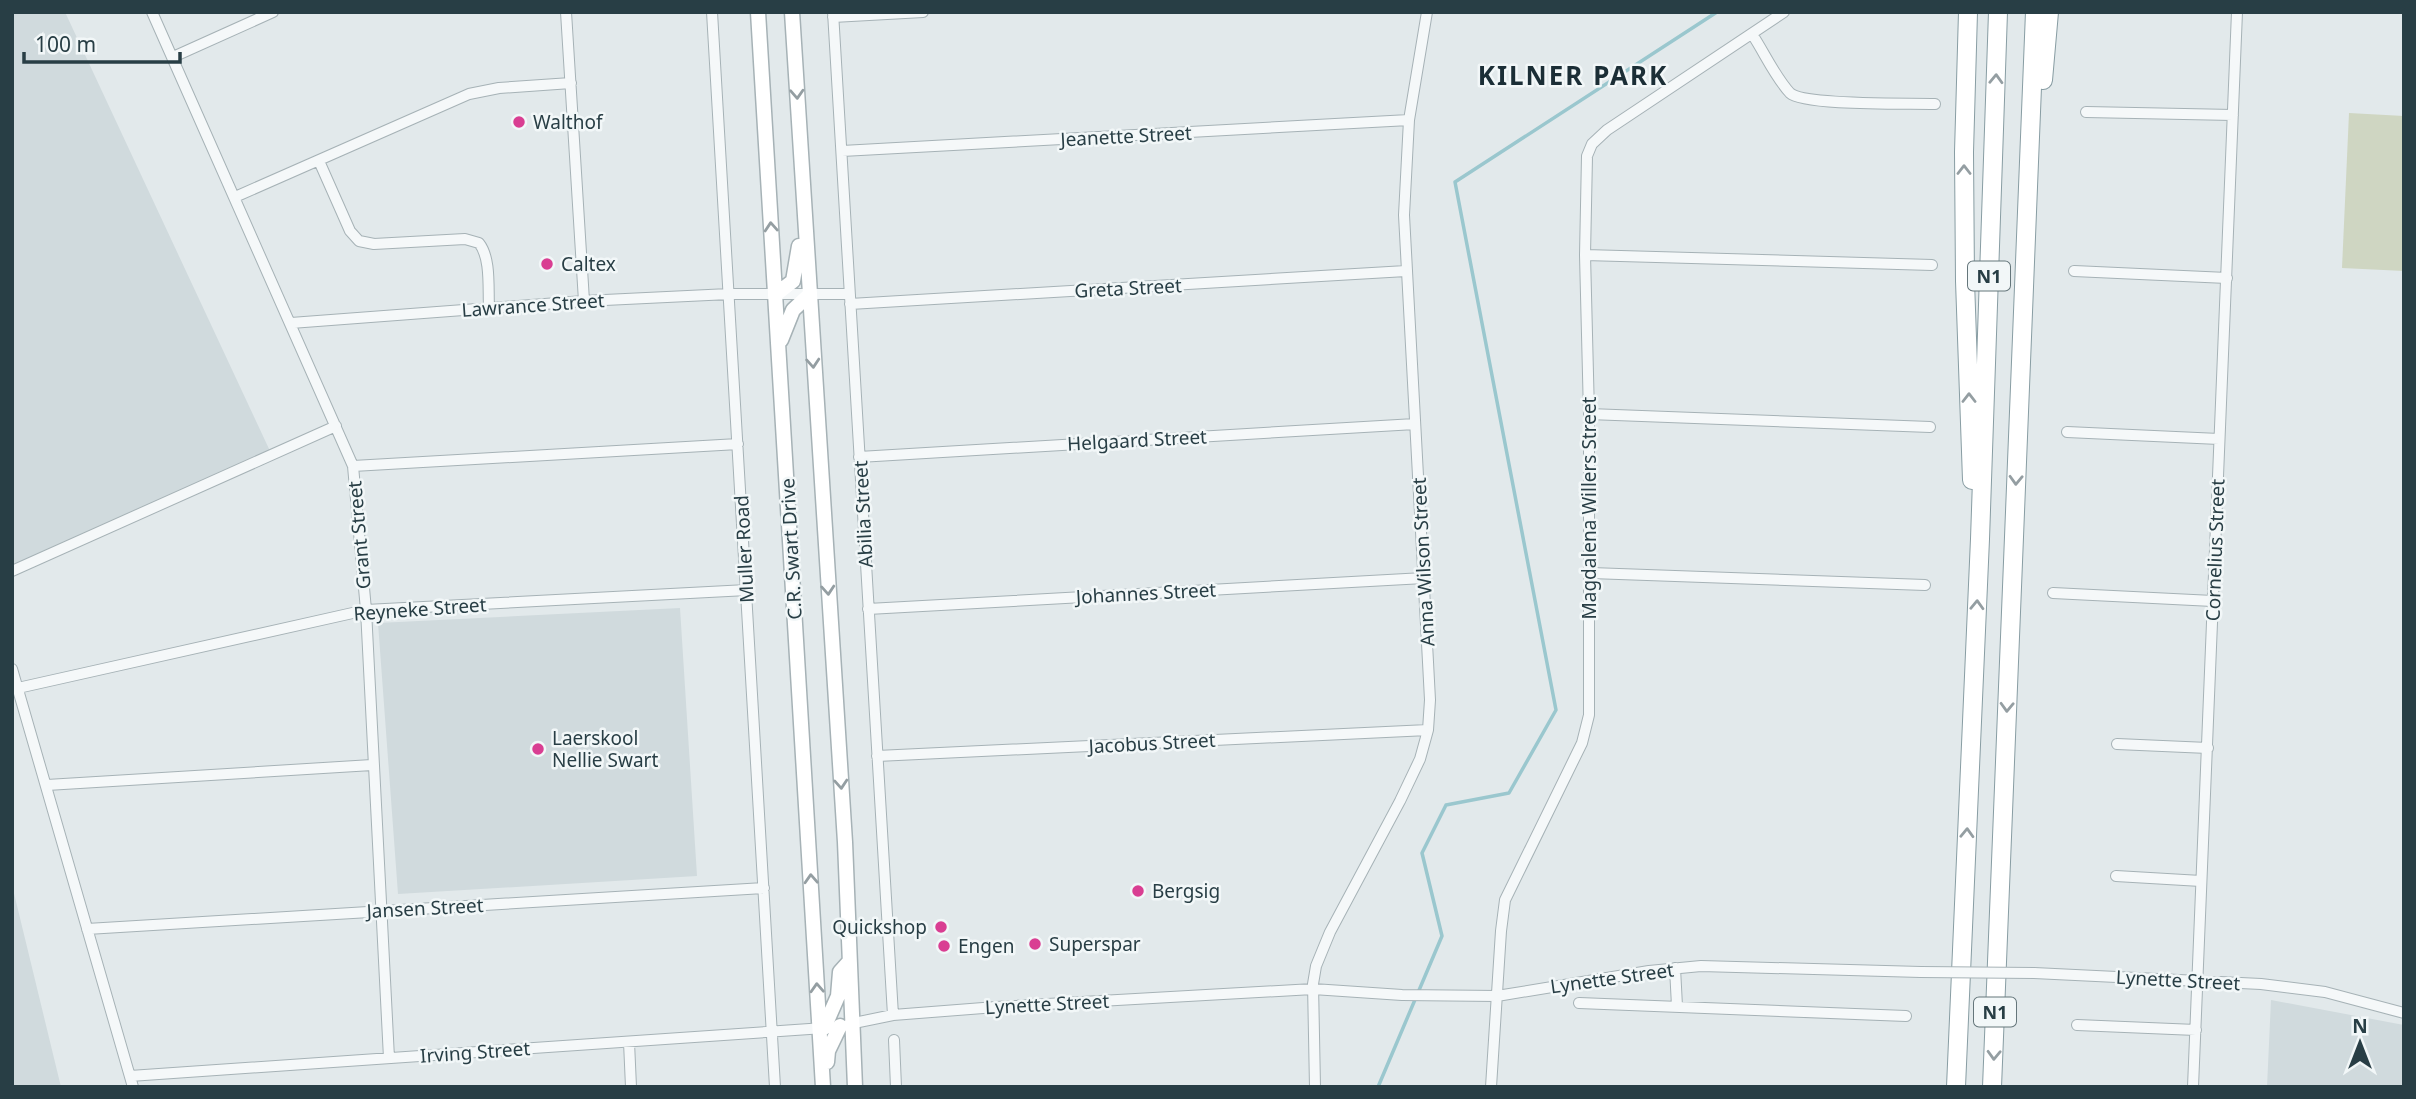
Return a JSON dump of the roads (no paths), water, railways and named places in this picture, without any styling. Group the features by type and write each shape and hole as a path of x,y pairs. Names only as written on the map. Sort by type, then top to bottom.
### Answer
{"highway":[{"path":"1968,12 1964,152 1965,281 1972,476 1980,539"},
{"name":"N1","path":"1956,1087 1980,539 1998,12"},
{"name":"N1","path":"1992,1087 2035,12"},
{"path":"2020,387 2049,12"}],"main road":[{"name":"C.R. Swart Drive","path":"758,12 822,1029 822,1083"},
{"name":"C.R. Swart Drive","path":"792,12 845,842 849,962 845,1025 855,1087"},
{"path":"775,295 793,281 804,226"},
{"path":"779,345 793,310 809,295"},
{"path":"822,1029 838,996 841,972 849,962"},
{"path":"822,1083 827,1054 845,1025"}],"street":[{"name":"Grant Street","path":"152,12 353,466 366,610 389,1058"},
{"path":"173,57 273,12"},
{"path":"566,12 584,301"},
{"name":"Muller Road","path":"712,12 775,1087"},
{"path":"833,15 923,12"},
{"name":"Anna Wilson Street","path":"1315,1087 1313,989 1316,966 1323,945 1420,759 1428,730 1430,700 1404,215 1409,120 1427,12"},
{"name":"Magdalena Willers Street","path":"1491,1087 1501,931 1508,892 1586,732 1589,715 1591,573 1585,255 1587,156 1592,144 1607,130 1784,12"},
{"name":"Cornelius Street","path":"2193,1087 2237,12"},
{"name":"Abilia Street","path":"833,15 893,1016"},
{"path":"1752,34 1782,82 1797,97 1818,101 1935,104"},
{"path":"234,197 469,94 499,88 570,83"},
{"path":"2086,112 2233,115"},
{"name":"Jeanette Street","path":"842,151 1409,120"},
{"path":"319,161 350,231 359,241 374,244 465,239 479,243 484,249 489,307"},
{"path":"1585,255 1931,265"},
{"name":"Greta Street","path":"775,295 850,299 1406,271"},
{"path":"2074,271 2227,278"},
{"name":"Lawrance Street","path":"291,323 584,301 729,294 775,295"},
{"path":"1589,414 1930,427"},
{"name":"Helgaard Street","path":"859,457 1415,424"},
{"path":"12,571 336,426"},
{"path":"2067,432 2219,439"},
{"path":"353,466 738,444"},
{"path":"1591,573 1926,585"},
{"name":"Johannes Street","path":"868,609 1424,578"},
{"name":"Reyneke Street","path":"18,688 366,610 747,590"},
{"path":"2053,593 2213,601"},
{"path":"12,669 133,1087"},
{"name":"Jacobus Street","path":"877,756 1428,730"},
{"path":"2117,744 2208,748"},
{"path":"47,785 372,765"},
{"path":"2116,876 2201,881"},
{"name":"Jansen Street","path":"86,929 764,888"},
{"name":"Lynette Street","path":"822,1029 893,1016 996,1007 1313,989 1402,995 1497,996 1675,968 1727,966 2034,973 2199,980 2325,992 2404,1013"},
{"path":"1675,968 1677,1006"},
{"path":"1580,1003 1906,1016"},
{"path":"2077,1025 2196,1030"},
{"name":"Irving Street","path":"130,1076 822,1029"},
{"path":"894,1040 896,1087"},
{"path":"629,1042 631,1087"}],"waterway":[{"path":"1378,1087 1442,936 1422,853 1446,805 1509,793 1556,710 1455,182 1717,12"}],"place":[{"name":"Walthof","path":"519,122"},
{"name":"Caltex","path":"547,264"},
{"name":"Laerskool Nellie Swart","path":"538,749"},
{"name":"Bergsig","path":"1138,891"},
{"name":"Quickshop","path":"941,927"},
{"name":"Superspar","path":"1035,944"},
{"name":"Engen","path":"944,946"}],"district":[{"name":"KILNER PARK","path":"1573,75"}]}
